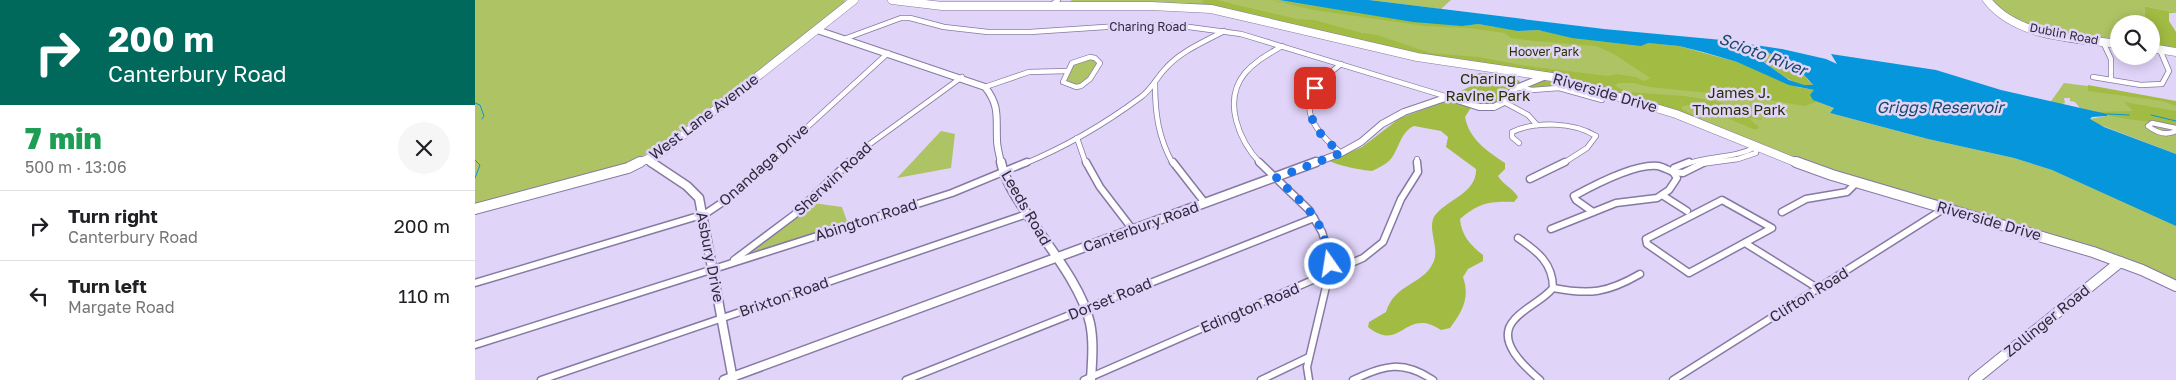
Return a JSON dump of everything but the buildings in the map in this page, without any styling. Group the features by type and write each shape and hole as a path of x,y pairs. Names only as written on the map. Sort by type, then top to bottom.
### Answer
{"main road":[{"name":"West Lane Avenue","path":"475,209 606,174 647,160 675,143 854,0"},
{"name":"Riverside Drive","path":"892,0 925,5 968,3 1050,6 1151,6 1211,9 1417,57 1546,76 1587,86 1669,112 1808,167 2121,262 2176,286"},
{"name":"Dublin Road","path":"1987,0 2000,14 2024,26 2049,33 2110,43"},
{"path":"2160,50 2176,52"},
{"name":"Zollinger Road","path":"1974,380 2121,262"}],"street":[{"path":"1050,6 1058,0"},
{"name":"Charing Road","path":"844,38 901,18 944,27 988,32 1165,26 1224,31 1282,46 1448,97"},
{"path":"817,30 985,87 1029,72 1067,71"},
{"name":"Abington Road","path":"475,345 945,195 1003,173 1077,138 1128,107 1155,83 1165,68 1179,55 1224,31"},
{"path":"2103,42 2111,59 2111,79"},
{"path":"1282,46 1247,71 1235,88 1233,100 1239,134 1254,156 1302,202 1323,233 1330,264 1307,367 1309,380"},
{"path":"2093,76 2146,85 2162,84 2169,72 2160,52"},
{"name":"Onandaga Drive","path":"475,283 702,215 732,196 888,53"},
{"path":"1083,58 1095,58 1100,63 1091,80 1080,85 1073,86 1063,82 1067,71 1072,63 1083,58"},
{"path":"1341,64 1315,88 1309,103 1310,113 1317,130 1341,153"},
{"path":"1448,97 1485,108 1497,107 1511,91 1546,76"},
{"name":"Sherwin Road","path":"728,264 794,215 863,149 962,78"},
{"path":"1155,83 1156,120 1162,143 1179,173 1205,204"},
{"name":"Leeds Road","path":"985,87 996,103 997,142 1003,173 1027,214 1071,281 1086,309 1093,341 1088,379"},
{"path":"1518,87 1532,90 1559,88 1601,100"},
{"name":"Canterbury Road","path":"723,380 733,378 1341,153 1361,142 1397,115 1448,97"},
{"path":"1503,102 1527,115 1537,125"},
{"path":"1519,143 1512,137 1512,132 1519,128 1537,125 1587,130 1595,134 1597,138 1570,159 1530,179"},
{"path":"1077,138 1091,173 1133,230"},
{"path":"1593,212 1576,200 1574,196 1627,172 1648,166 1657,166 1673,172 1683,173 1705,162 1747,158 1756,153 1756,147"},
{"name":"Edington Road","path":"1088,379 1363,258 1383,242 1401,198 1418,172 1417,159"},
{"name":"Asbury Drive","path":"647,160 696,193 702,215 733,378"},
{"path":"1551,229 1566,226 1616,203 1647,200 1662,196 1676,183 1677,178 1673,172"},
{"path":"1782,212 1809,198 1839,195 1855,186 1857,182"},
{"path":"1662,196 1687,211"},
{"path":"1724,201 1772,228 1745,243 1689,273 1650,247 1645,241 1648,237 1689,216 1724,201"},
{"name":"Clifton Road","path":"1673,380 1945,208"},
{"name":"Brixton Road","path":"541,380 1027,214"},
{"name":"Dorset Road","path":"906,380 1314,218"},
{"path":"1518,238 1546,260 1553,274 1553,288 1544,300 1521,313 1516,318 1511,324 1507,338 1513,354 1540,380"},
{"path":"1745,243 1819,289"},
{"path":"1553,288 1583,294 1602,293 1618,288 1640,274"},
{"path":"1261,380 1309,358"},
{"path":"1353,380 1376,368 1387,366 1417,370 1433,380"}],"green space":[{"path":"475,0 845,0 844,4 659,148 631,162 475,205"},
{"name":"James J. Thomas Park","path":"1072,0 1279,0 1561,35 1679,46 1834,108 1830,113 1928,139 2014,158 2052,170 2165,220 2176,226 2176,286 2142,270 1832,175 1603,91 1609,84 1390,49 1253,15 1215,8 1065,5"},
{"path":"1200,0 1216,0 1297,19 1314,20 1362,33 1377,35 1430,53 1478,57 1521,65 1608,76 1617,74 1636,77 1644,81 1650,78 1614,54 1596,46 1511,38 1505,33 1468,28 1425,26 1314,10 1271,0 1462,26 1478,24 1518,31 1538,30 1602,42 1679,46 1737,62 1798,87 1814,90 1813,100 1817,102 1804,106 1758,98 1649,87 1634,83 1618,83 1615,86 1628,92 1684,96 1716,101 1764,120 1748,118 1759,127 1758,129 1753,129 1725,117 1734,115 1725,110 1710,110 1688,105 1681,107 1683,110 1701,118 1696,119 1608,89 1550,74 1453,61 1390,49 1253,15 1215,8 1139,3 1201,3 1204,1"},
{"path":"1369,0 1451,0 1441,9"},
{"path":"1987,0 2176,0 2176,13 2144,6 2145,15 2110,15 2110,43 2065,36 2012,21"},
{"path":"2144,6 2176,13 2169,13 2169,21 2176,32 2176,48 2160,47 2160,15 2145,15"},
{"path":"1735,48 1766,52 1800,64 1807,79 1813,85 1798,84 1755,56 1729,50"},
{"path":"1093,59 1098,63 1086,81 1078,84 1066,82 1068,72 1075,63"},
{"name":"Charing Ravine Park","path":"1476,74 1509,76 1519,80 1522,84 1511,90 1501,101 1490,106 1469,103 1451,96 1471,86"},
{"path":"1548,79 1623,102 1598,98 1566,88 1525,87"},
{"path":"2064,83 2176,102 2176,154 2095,123 2089,119 2107,116 2080,108 2075,102 2070,101 2070,98 2064,98 2065,103 2060,105 2049,104"},
{"path":"2088,85 2176,101 2176,106 2162,101 2088,91"},
{"path":"1450,100 1472,106 1465,117 1470,132 1485,149 1505,163 1505,169 1498,176 1518,197 1514,202 1498,202 1479,206 1460,219 1462,230 1474,248 1483,255 1483,261 1468,269 1463,277 1466,291 1464,304 1459,316 1450,328 1441,330 1429,324 1419,323 1389,335 1379,334 1368,327 1369,322 1386,312 1390,302 1396,295 1423,276 1433,263 1435,251 1432,231 1433,219 1441,209 1472,184 1476,169 1446,147 1448,137 1441,131 1414,126 1406,132 1390,160 1372,171 1356,169 1330,161 1362,147 1400,118"},
{"path":"2124,102 2176,111 2176,125 2119,118 2096,112 2133,111"},
{"path":"941,131 955,134 951,168 897,178"},
{"path":"813,203 842,207 848,224 751,253"}],"water":[{"name":"Griggs Reservoir","path":"1279,0 1369,0 1604,29 1722,40 1782,49 1826,59 1837,64 1831,54 1936,70 2001,90 2107,114 2107,116 2092,117 2090,119 2104,127 2176,154 2176,226 2052,170 2014,158 1928,139 1830,113 1834,108 1813,100 1810,95 1814,90 1789,85 1737,62 1703,52 1679,46 1648,43 1641,46 1572,38 1538,30 1518,31 1478,24 1462,26 1413,22","holes":["1735,48 1766,52 1800,64 1798,68 1813,85 1804,85 1789,80 1755,56 1730,50"]}],"waterway":[{"path":"475,103 480,105 484,116 482,119"},
{"path":"2107,114 2129,115"},
{"path":"2151,115 2176,121"},
{"path":"475,160 480,165 475,178"}],"route":[{"path":"1315,88 1309,103 1314,125 1325,139 1341,153 1276,178 1309,209 1323,233 1330,264"}],"park label":[{"name":"Hoover Park","path":"1544,52"}],"water label":[{"name":"Scioto River","path":"1763,54"}]}
